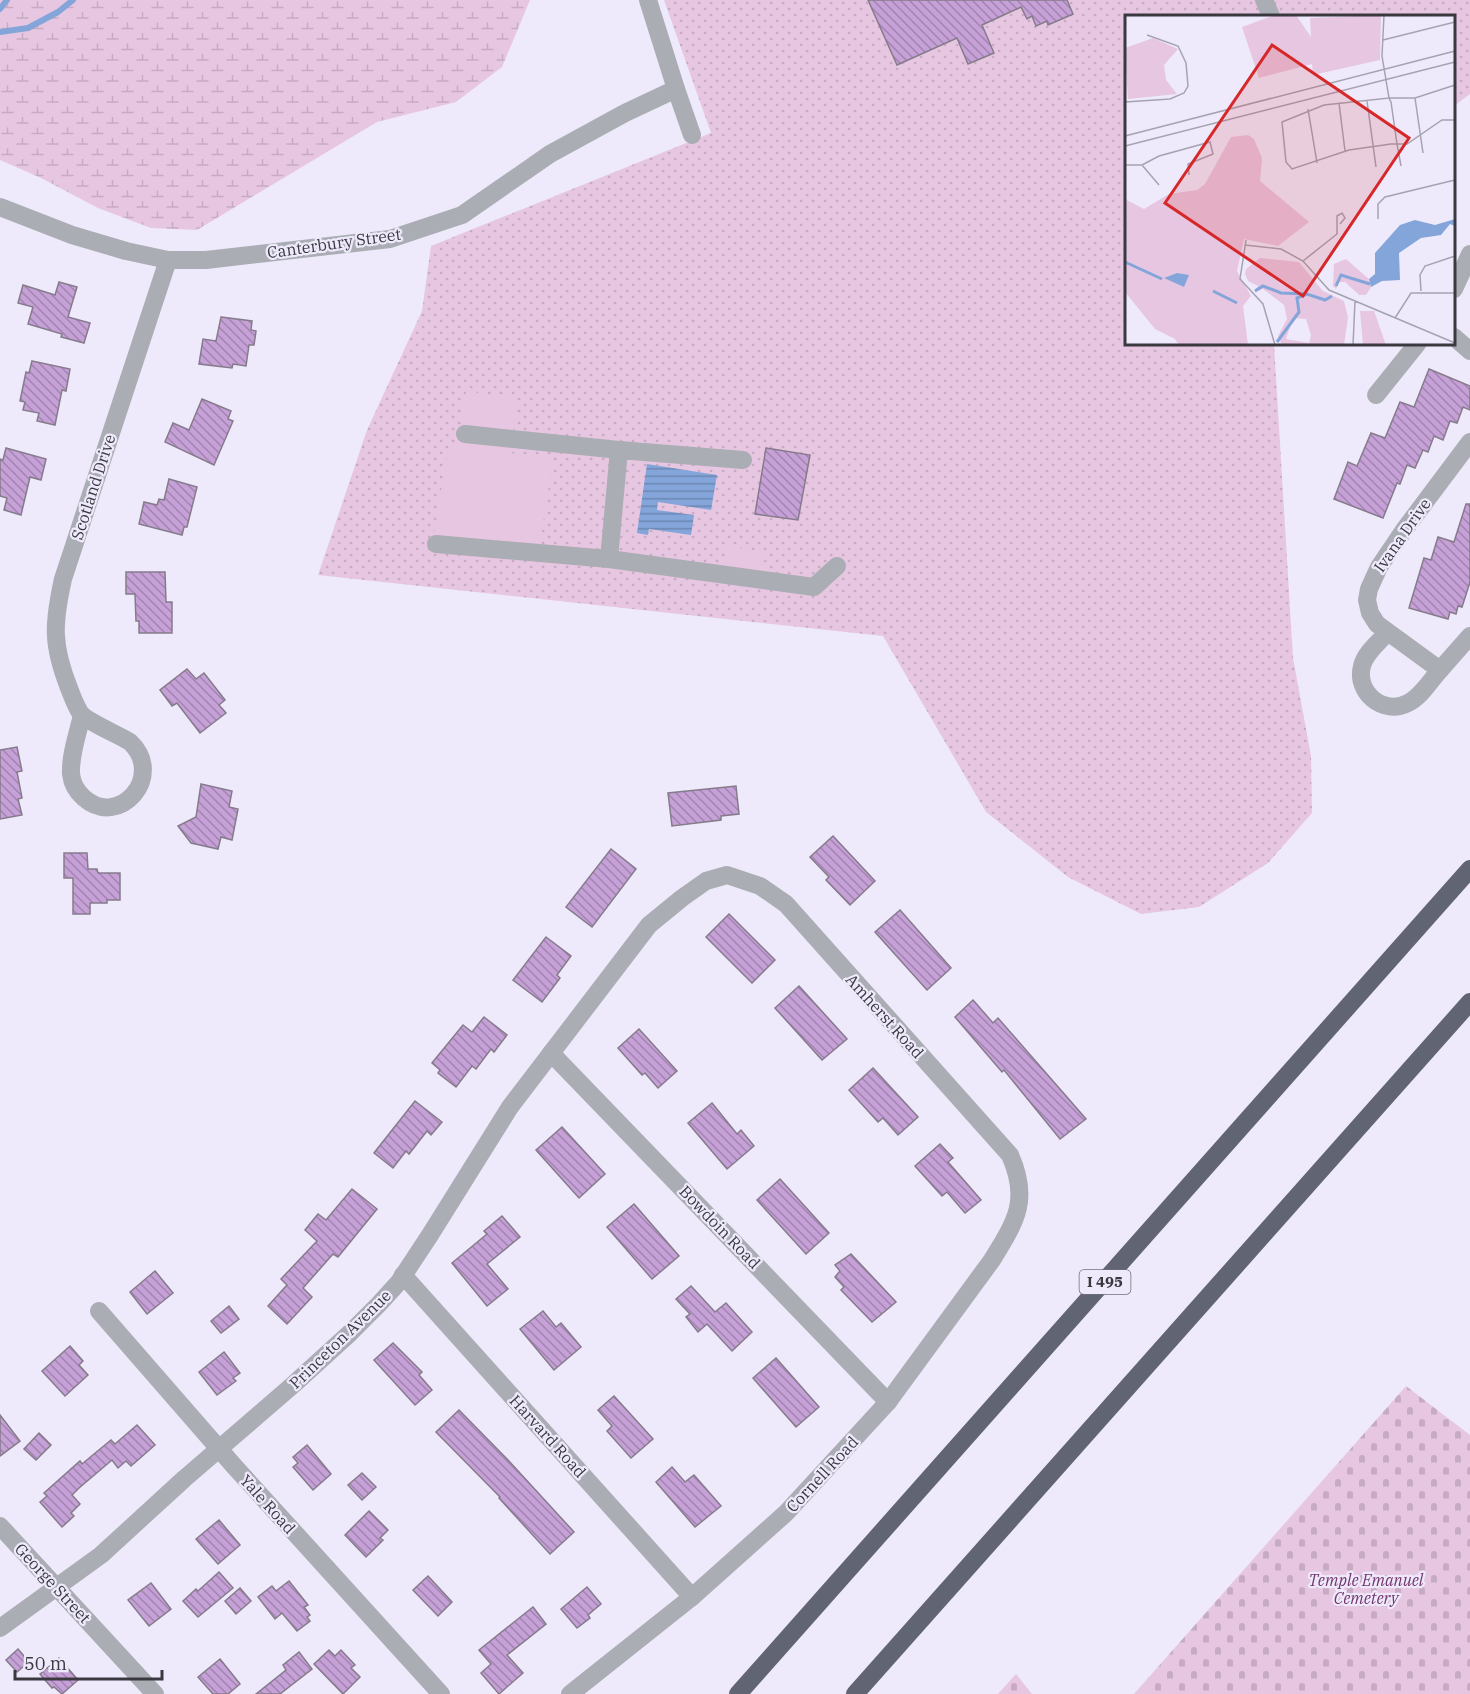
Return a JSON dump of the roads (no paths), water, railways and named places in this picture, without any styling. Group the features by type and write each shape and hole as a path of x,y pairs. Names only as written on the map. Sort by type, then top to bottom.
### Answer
{"highway":[{"name":"I 495","path":"738,1694 1470,869"},
{"path":"855,1694 1470,1002"}],"street":[{"path":"648,0 692,135"},
{"path":"1264,0 1272,15"},
{"name":"Canterbury Street","path":"0,207 72,235 126,251 168,260 206,260 390,239 462,215 550,154 625,113 676,89"},
{"path":"1455,286 1470,254"},
{"name":"Scotland Drive","path":"82,715 72,695 56,650 57,604 63,579 168,260"},
{"path":"1455,338 1470,351"},
{"path":"1376,395 1416,345"},
{"path":"465,434 743,460"},
{"name":"Ivana Drive","path":"1440,670 1377,624 1370,613 1368,600 1373,577 1404,530 1470,442"},
{"path":"609,559 619,450"},
{"path":"436,544 609,559 814,587 837,566"},
{"path":"1387,633 1364,659 1360,673 1366,692 1376,702 1396,707 1410,703 1470,636"},
{"path":"82,715 130,742 140,753 144,768 141,783 133,796 120,804 104,806 89,802 73,784 71,768 82,715"},
{"name":"Amherst Road","path":"706,881 727,875 760,886 786,904 1010,1155 1018,1177 1020,1204"},
{"name":"Princeton Avenue","path":"0,1628 101,1555 350,1333 392,1290 430,1235 510,1107 649,925 706,881"},
{"name":"Bowdoin Road","path":"551,1053 888,1402"},
{"name":"Cornell Road","path":"570,1694 692,1597 786,1513 888,1402 992,1260 1006,1237 1020,1204"},
{"name":"Harvard Road","path":"404,1275 692,1597"},
{"name":"Yale Road","path":"99,1311 219,1449 441,1694"},
{"name":"George Street","path":"0,1526 155,1694"}],"water":[{"path":"647,464 717,475 711,510 658,502 657,510 694,515 691,535 649,529 648,535 637,533"}],"waterway":[{"path":"0,9 7,0"},
{"path":"0,32 28,28 58,12 73,0"}],"park label":[{"name":"Temple Emanuel Cemetery","path":"1366,1589"}]}
